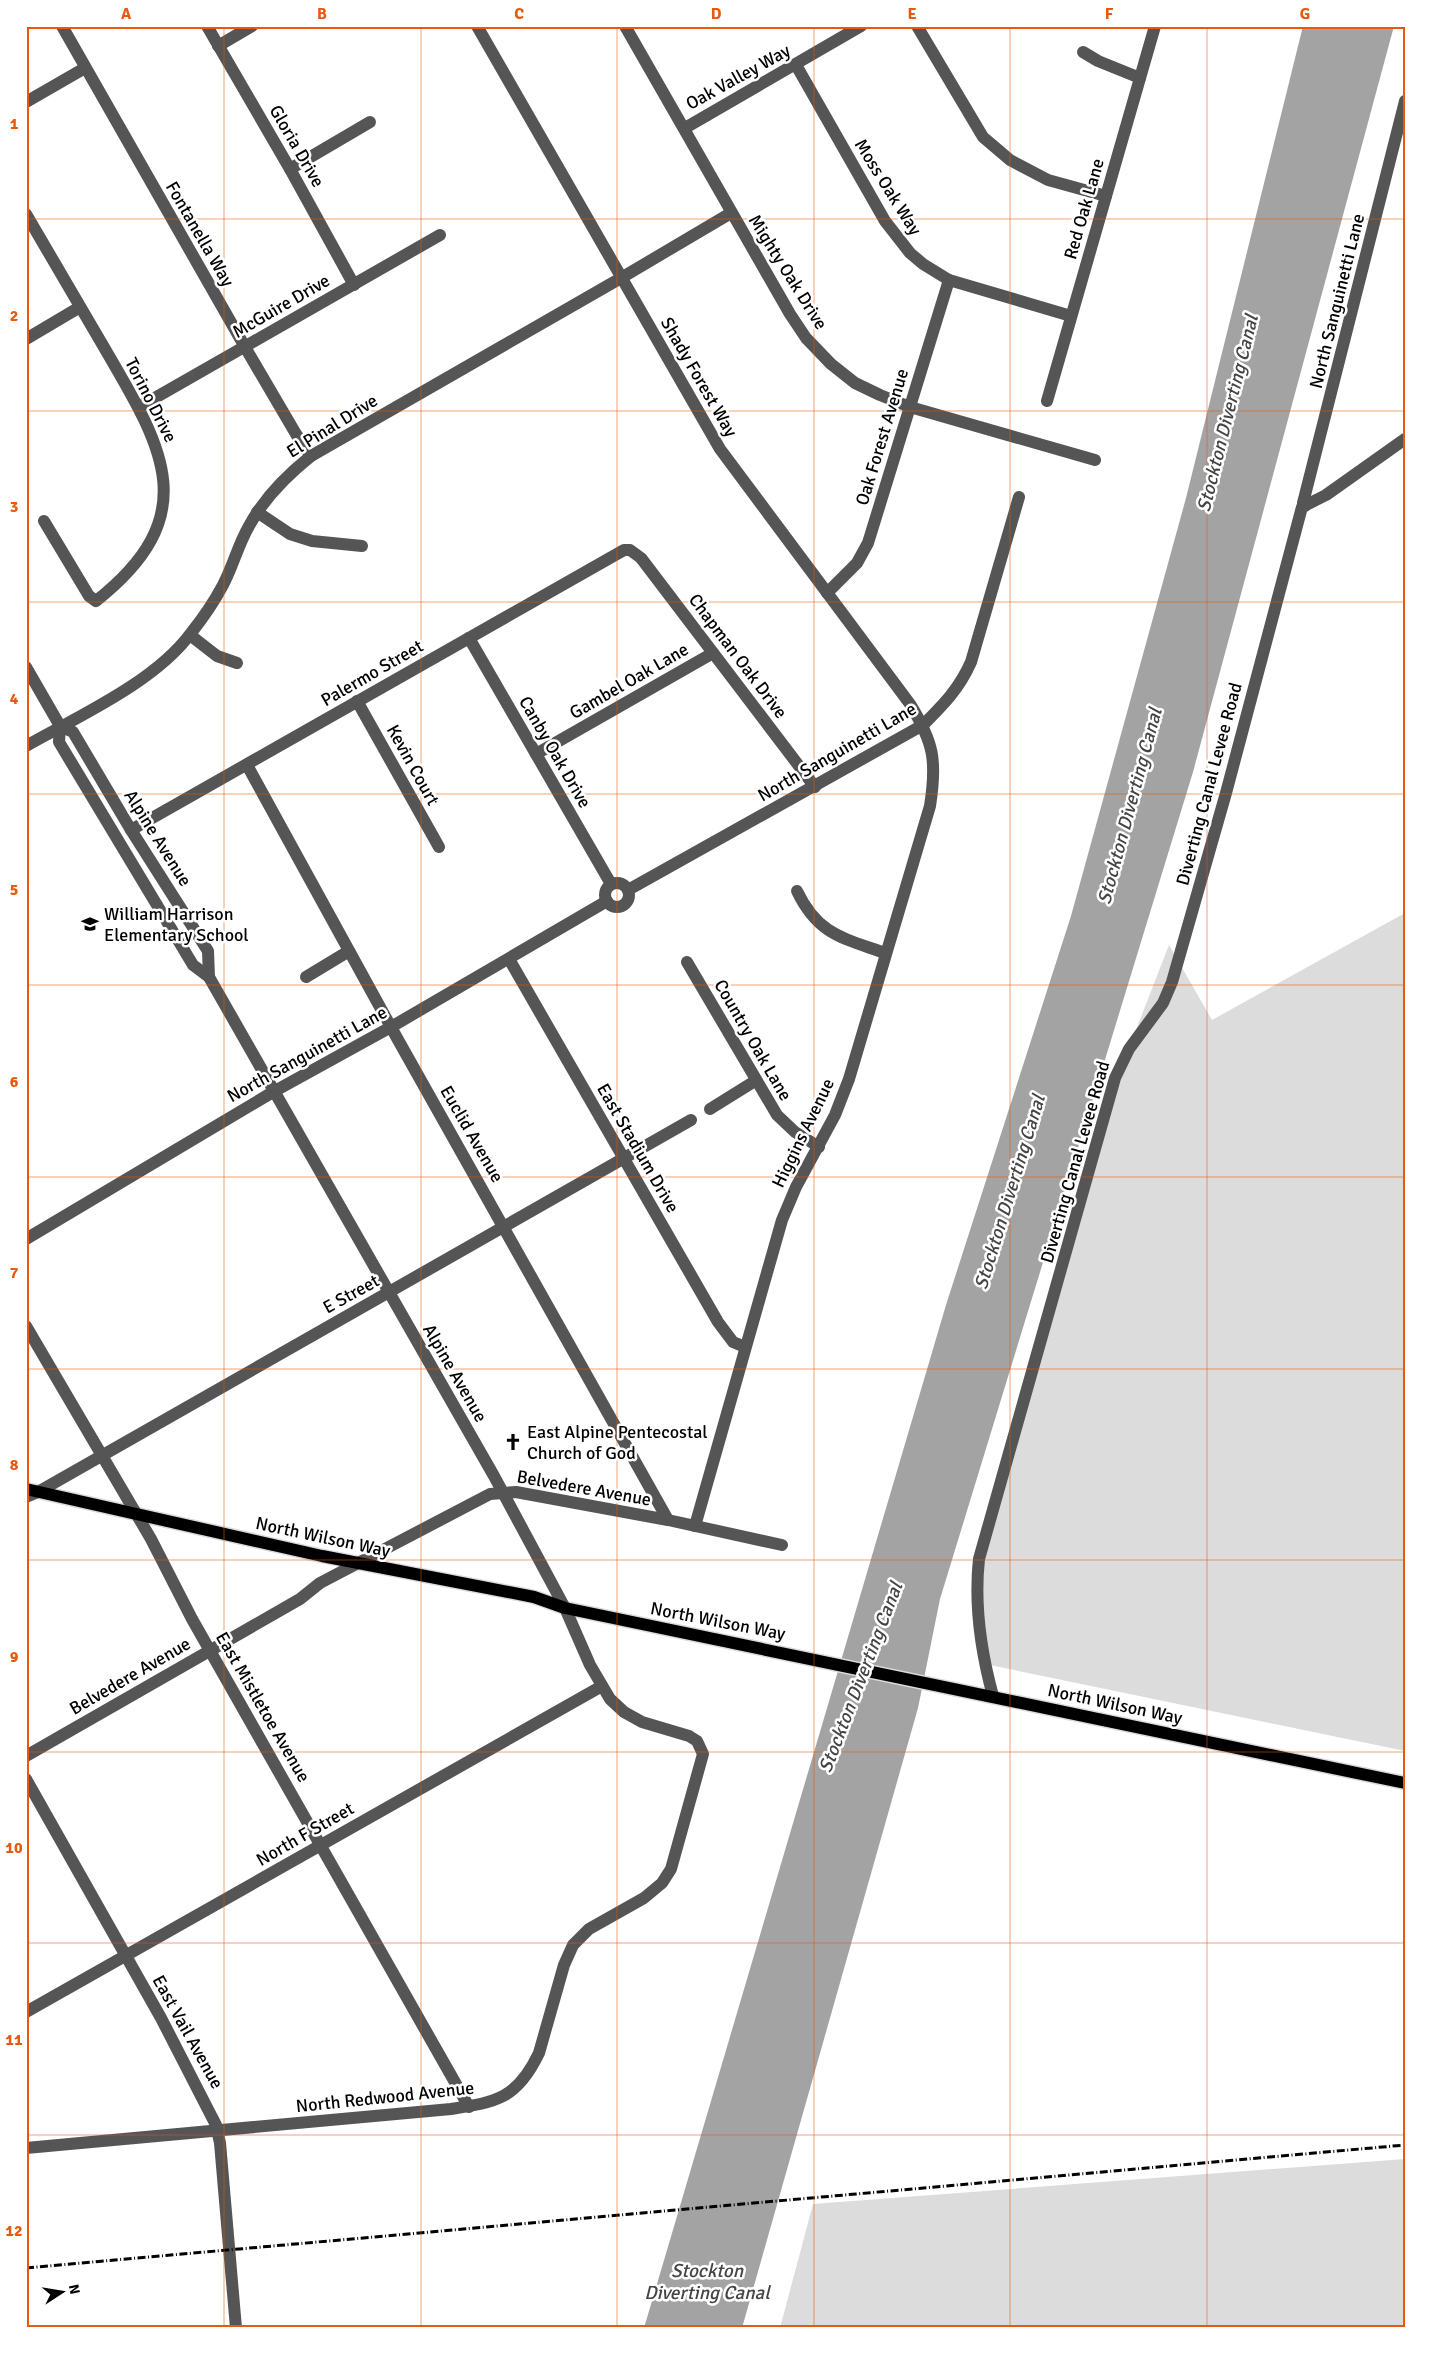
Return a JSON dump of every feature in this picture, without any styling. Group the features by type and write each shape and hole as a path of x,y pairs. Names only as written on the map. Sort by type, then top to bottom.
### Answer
{"main road":[{"name":"North Wilson Way","path":"32,1490 359,1563 534,1597 565,1608 822,1660 1405,1783"}],"street":[{"name":"Fontanella Way","path":"62,26 244,347 311,456"},
{"name":"Gloria Drive","path":"207,26 290,169 354,285"},
{"path":"218,46 252,26"},
{"name":"Shady Forest Way","path":"477,26 720,449 828,592 910,704 923,725"},
{"name":"Mighty Oak Drive","path":"625,26 790,314 806,338 831,364 855,383 910,407 1095,460"},
{"name":"Oak Valley Way","path":"685,128 861,26"},
{"path":"917,26 983,137 1010,160 1048,180 1106,196"},
{"name":"Red Oak Lane","path":"1047,401 1155,26"},
{"path":"1084,52 1098,61 1140,78"},
{"name":"Moss Oak Way","path":"796,65 894,235 923,264 948,280 1071,316"},
{"path":"26,102 85,68"},
{"name":"North Sanguinetti Lane","path":"1304,507 1405,101"},
{"path":"290,169 370,122"},
{"name":"El Pinal Drive","path":"26,746 142,678 170,655 190,635 222,586 248,527 257,512 277,486 311,456 731,213"},
{"name":"Torino Drive","path":"26,214 139,407 158,449 162,467 164,493 156,532 144,553 130,571 96,600 88,596 44,521"},
{"name":"McGuire Drive","path":"139,407 440,236"},
{"name":"Oak Forest Avenue","path":"828,592 857,563 868,543 948,280"},
{"path":"26,339 80,307"},
{"path":"1304,507 1326,495 1405,439"},
{"name":"North Sanguinetti Lane","path":"628,890 923,725 956,689 971,662 1020,496"},
{"name":"Diverting Canal Levee Road","path":"993,1696 984,1660 978,1597 979,1559 1115,1078 1129,1049 1163,1003 1172,982 1304,507"},
{"path":"257,512 290,534 312,541 362,546"},
{"name":"Palermo Street","path":"131,830 616,553 630,550"},
{"name":"Chapman Oak Drive","path":"630,550 641,558 815,787"},
{"path":"190,635 217,656 236,663"},
{"name":"Canby Oak Drive","path":"469,638 611,884"},
{"name":"Gambel Oak Lane","path":"536,754 713,653"},
{"name":"Alpine Avenue","path":"26,667 60,726 59,742 193,965 209,977 273,1092 390,1292 565,1608 610,1699 624,1712 642,1722 689,1736 702,1747"},
{"name":"Kevin Court","path":"357,701 439,847"},
{"name":"Higgins Avenue","path":"695,1526 782,1220 796,1187 835,1115 849,1078 931,799 934,766 931,747 923,725"},
{"name":"Alpine Avenue","path":"60,726 73,732 131,830 208,951 209,977"},
{"name":"Euclid Avenue","path":"247,765 391,1027 668,1520"},
{"path":"611,884 623,884 628,890 627,902 620,906 613,906 607,901 606,890 611,884"},
{"path":"797,891 805,908 829,932 885,953"},
{"name":"North Sanguinetti Lane","path":"26,1239 273,1092 391,1027 607,901"},
{"path":"306,976 349,951"},
{"name":"East Stadium Drive","path":"509,959 718,1322 733,1342 745,1348"},
{"name":"Country Oak Lane","path":"687,962 755,1081 777,1115 795,1132 819,1147"},
{"path":"710,1109 755,1081"},
{"name":"E Street","path":"26,1497 32,1490 101,1455 691,1120"},
{"name":"East Mistletoe Avenue","path":"26,1326 136,1514 469,2106"},
{"name":"Belvedere Avenue","path":"26,1756 300,1599 320,1584 490,1494 516,1492 668,1520 782,1545"},
{"name":"North F Street","path":"26,2012 602,1686"},
{"name":"North Redwood Avenue","path":"26,2148 218,2132 469,2106 493,2102 507,2095 519,2084 539,2053 567,1958 580,1938 589,1929 644,1898 662,1883 668,1874 677,1852 702,1761 702,1747"},
{"name":"East Vail Avenue","path":"26,1779 205,2100 218,2132 236,2328"}],"shaded area":[{"path":"1405,913 1405,1751 985,1664 972,1567 1127,1053 1169,945 1212,1020"},
{"path":"1405,2159 1405,2328 780,2328 813,2204"}],"water":[{"name":"Stockton Diverting Canal","path":"1303,26 1394,26 1193,772 940,1599 918,1708 742,2328 644,2328 946,1305 1071,916 1186,498"}],"railway":[{"path":"26,2268 1405,2145"}],"place":[{"name":"William Harrison Elementary School","path":"90,924"},
{"name":"East Alpine Pentecostal Church of God","path":"513,1442"}]}
